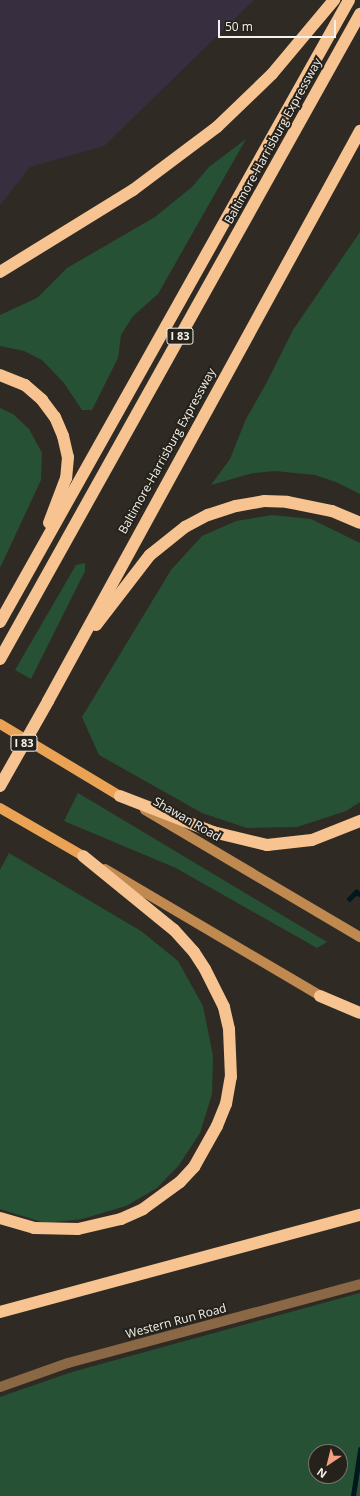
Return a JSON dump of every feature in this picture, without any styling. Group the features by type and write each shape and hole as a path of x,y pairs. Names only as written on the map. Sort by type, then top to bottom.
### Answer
{"highway":[{"path":"0,272 132,190 217,127 272,74 334,0"},
{"path":"0,622 27,577 349,0"},
{"name":"Baltimore-Harrisburg Expressway","path":"0,659 360,14"},
{"name":"Baltimore-Harrisburg Expressway","path":"0,786 360,131"},
{"path":"0,375 25,385 42,400 55,417 68,457 66,478 58,502 27,577"},
{"path":"72,656 150,555 185,527 208,515 236,506 264,501 287,502 332,511 360,523"},
{"path":"120,796 213,832 267,845 312,840 360,821"},
{"path":"0,1218 34,1228 78,1229 121,1219 143,1209 180,1182 194,1167 218,1126 226,1104 231,1077 230,1029 224,1007 205,968 194,952 174,930 83,856"},
{"path":"320,996 360,1013"},
{"path":"0,1312 360,1215"}],"main road":[{"name":"Shawan Road","path":"0,724 360,937"},
{"path":"0,808 360,1019"}],"street":[{"name":"Western Run Road","path":"0,1387 68,1363 360,1284"}],"shaded area":[{"path":"0,0 254,0 104,146 30,167 0,205"}],"green space":[{"path":"246,139 158,294 133,316 121,335 118,358 92,410 82,410 64,383 42,360 24,351 0,346 0,315 37,298 67,268 155,217 192,187 209,167"},
{"path":"360,232 360,494 336,482 315,475 275,471 253,473 211,485 230,459 246,419 267,382 293,330"},
{"path":"0,408 13,414 29,429 42,453 41,480 0,568"},
{"path":"272,515 311,519 360,543 360,802 346,811 297,827 247,828 202,813 99,755 82,717 171,570 202,536 236,521"},
{"path":"85,563 85,571 31,679 15,670 76,565"},
{"path":"78,793 327,942 317,948 176,868 64,821"},
{"path":"9,853 141,931 178,961 203,1006 213,1056 212,1094 200,1133 179,1165 157,1188 126,1206 82,1219 45,1223 0,1209 0,870"},
{"path":"360,1293 360,1496 0,1496 0,1397 72,1372"}],"waterway":[{"path":"349,899 356,892 360,894"},
{"path":"353,1496 360,1450"}]}
